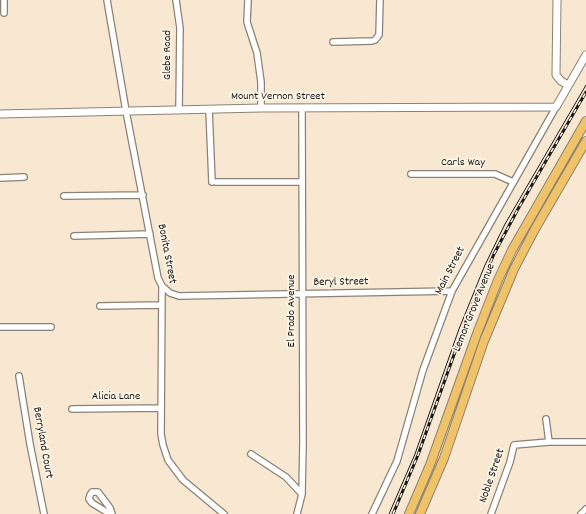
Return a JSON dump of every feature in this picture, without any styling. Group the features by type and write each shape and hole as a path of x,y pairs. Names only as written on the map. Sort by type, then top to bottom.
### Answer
{"main road":[{"name":"Lemon Grove Avenue","path":"409,514 430,465 486,309 512,250 586,121"},
{"name":"Lemon Grove Avenue","path":"420,514 444,458 475,367 514,269 535,229 586,141"},
{"path":"466,364 475,367"}],"street":[{"path":"4,0 4,13"},
{"name":"Bonita Street","path":"107,0 126,111 158,278 162,286 161,434 163,445 168,460 183,480 224,514"},
{"name":"Glebe Road","path":"176,0 180,28 179,110"},
{"path":"248,0 247,22 257,53 261,82 261,108"},
{"path":"334,42 375,40 379,35 380,0"},
{"path":"558,0 556,75 561,81 568,85"},
{"name":"Main Street","path":"372,514 397,461 423,370 452,291 586,55"},
{"name":"Mount Vernon Street","path":"0,114 261,108 556,107"},
{"name":"El Prado Avenue","path":"297,514 302,494 302,108"},
{"path":"209,109 214,182 302,182"},
{"name":"Carls Way","path":"411,174 496,174 513,182"},
{"path":"0,178 24,177"},
{"path":"64,196 143,195"},
{"path":"74,236 150,234"},
{"name":"Beryl Street","path":"162,286 170,293 179,296 303,295 452,291"},
{"path":"100,306 162,305"},
{"path":"0,327 51,327"},
{"name":"Berryland Court","path":"20,376 30,444 44,514"},
{"name":"Alicia Lane","path":"72,409 161,408"},
{"path":"546,419 549,442 586,442"},
{"name":"Noble Street","path":"491,514 510,462 514,445 549,442"},
{"path":"251,454 286,477 302,494"},
{"path":"581,514 586,509"}],"tram line":[{"path":"389,514 415,454 459,329 485,265 505,224 586,85"}],"railway":[{"path":"393,514 418,455 469,313 494,254 518,209 586,92"}]}
